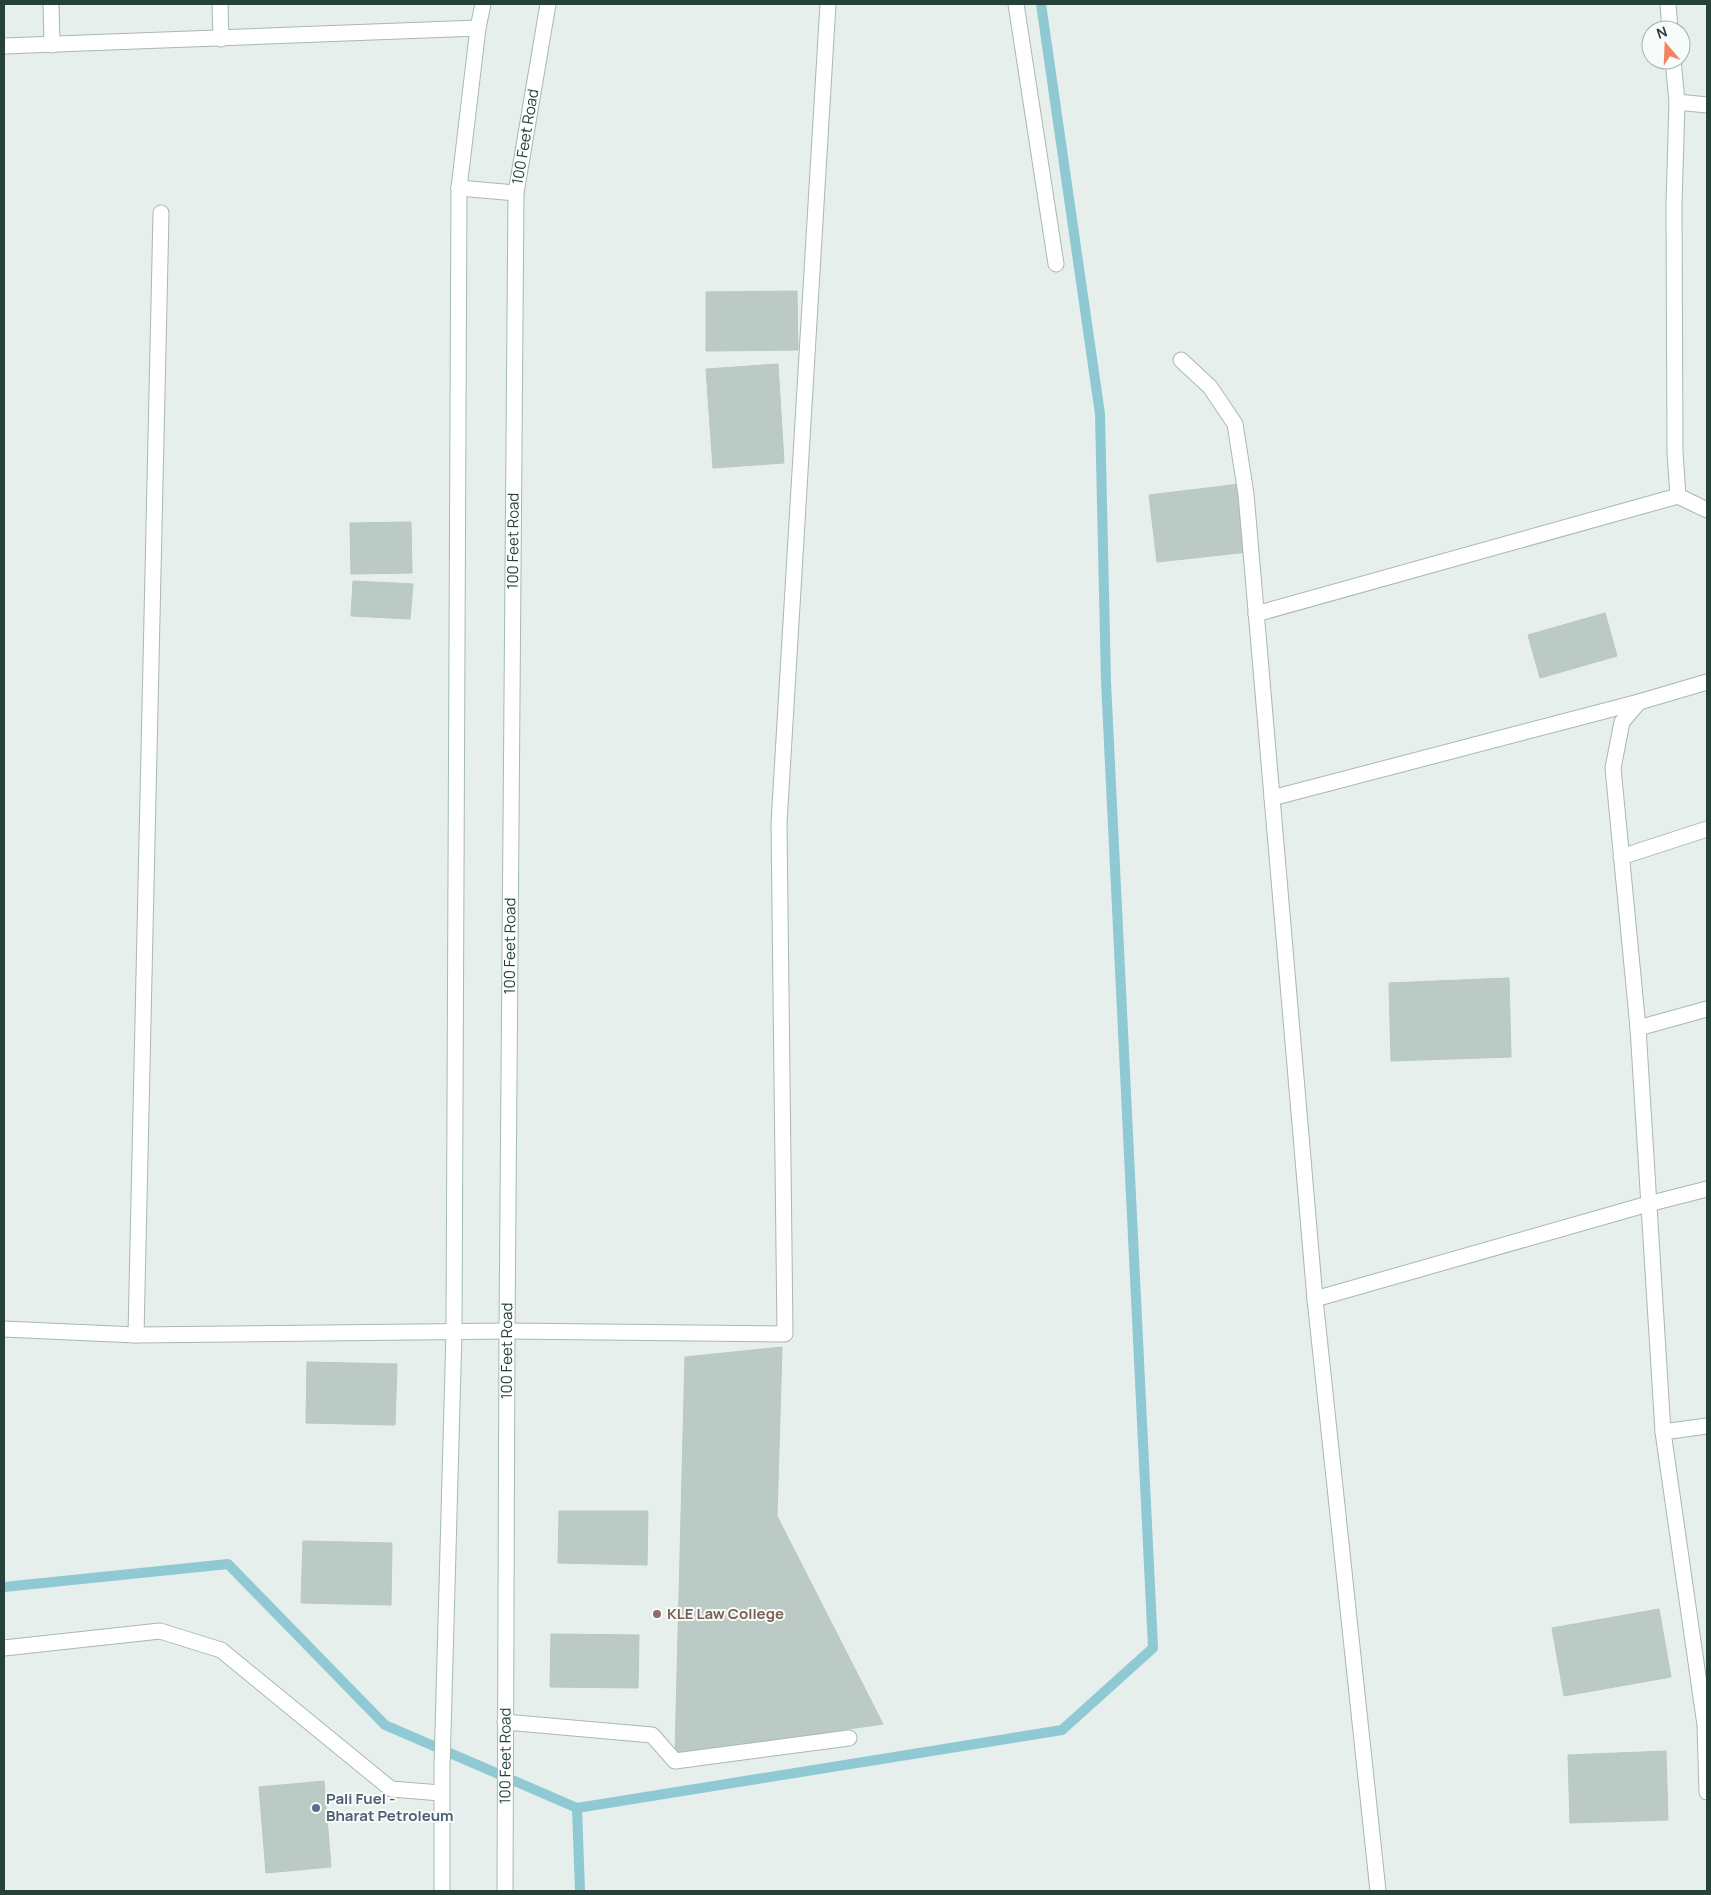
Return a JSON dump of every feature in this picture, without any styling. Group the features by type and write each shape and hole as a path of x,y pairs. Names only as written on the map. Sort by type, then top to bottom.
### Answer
{"street":[{"path":"51,4 52,45"},
{"path":"220,4 220,39"},
{"path":"442,1891 442,1768 454,1332 459,188 478,28 483,4"},
{"name":"100 Feet Road","path":"505,1891 507,1331 516,193 548,4"},
{"path":"4,1328 136,1335 507,1331 785,1334 779,823 828,4"},
{"path":"1016,4 1056,264"},
{"path":"1668,4 1669,20"},
{"path":"4,46 478,28"},
{"path":"1674,70 1677,102 1674,204 1675,452 1678,496"},
{"path":"1677,102 1707,104"},
{"path":"459,188 516,193"},
{"path":"136,1335 162,213"},
{"path":"1181,360 1210,388 1235,424 1246,494 1315,1299 1378,1891"},
{"path":"1256,614 1678,496 1707,510"},
{"path":"1272,798 1639,702 1707,682"},
{"path":"1639,702 1622,722 1613,768 1638,1028 1664,1432 1706,1725 1707,1792"},
{"path":"1622,857 1707,829"},
{"path":"1638,1028 1707,1009"},
{"path":"1315,1299 1648,1204 1707,1190"},
{"path":"1664,1432 1707,1426"},
{"path":"4,1648 160,1631 220,1650 391,1789 442,1793"},
{"path":"505,1722 652,1735 676,1761 849,1738"}],"building":[{"path":"797,291 798,350 706,351 706,292"},
{"path":"778,364 784,463 713,468 706,369"},
{"path":"1240,484 1248,552 1157,562 1149,495"},
{"path":"411,522 412,573 351,574 350,523"},
{"path":"353,581 413,584 410,619 351,616"},
{"path":"1605,613 1617,656 1540,678 1528,635"},
{"path":"1509,978 1511,1057 1391,1061 1389,983"},
{"path":"782,1347 777,1516 883,1724 675,1754 685,1357"},
{"path":"307,1362 397,1364 395,1425 306,1423"},
{"path":"559,1511 648,1511 647,1565 558,1563"},
{"path":"303,1541 392,1543 391,1605 301,1603"},
{"path":"1659,1609 1671,1677 1564,1696 1552,1628"},
{"path":"551,1634 639,1635 638,1688 550,1687"},
{"path":"1666,1751 1668,1820 1570,1823 1568,1755"},
{"path":"324,1781 331,1867 266,1873 259,1787"}],"waterway":[{"path":"580,1891 577,1808 1062,1730 1153,1648 1106,682 1100,414 1041,4"},
{"path":"4,1587 228,1564 385,1725 577,1808"}],"place":[{"name":"KLE Law College","path":"657,1614"},
{"name":"Pali Fuel - Bharat Petroleum","path":"316,1808"}]}
